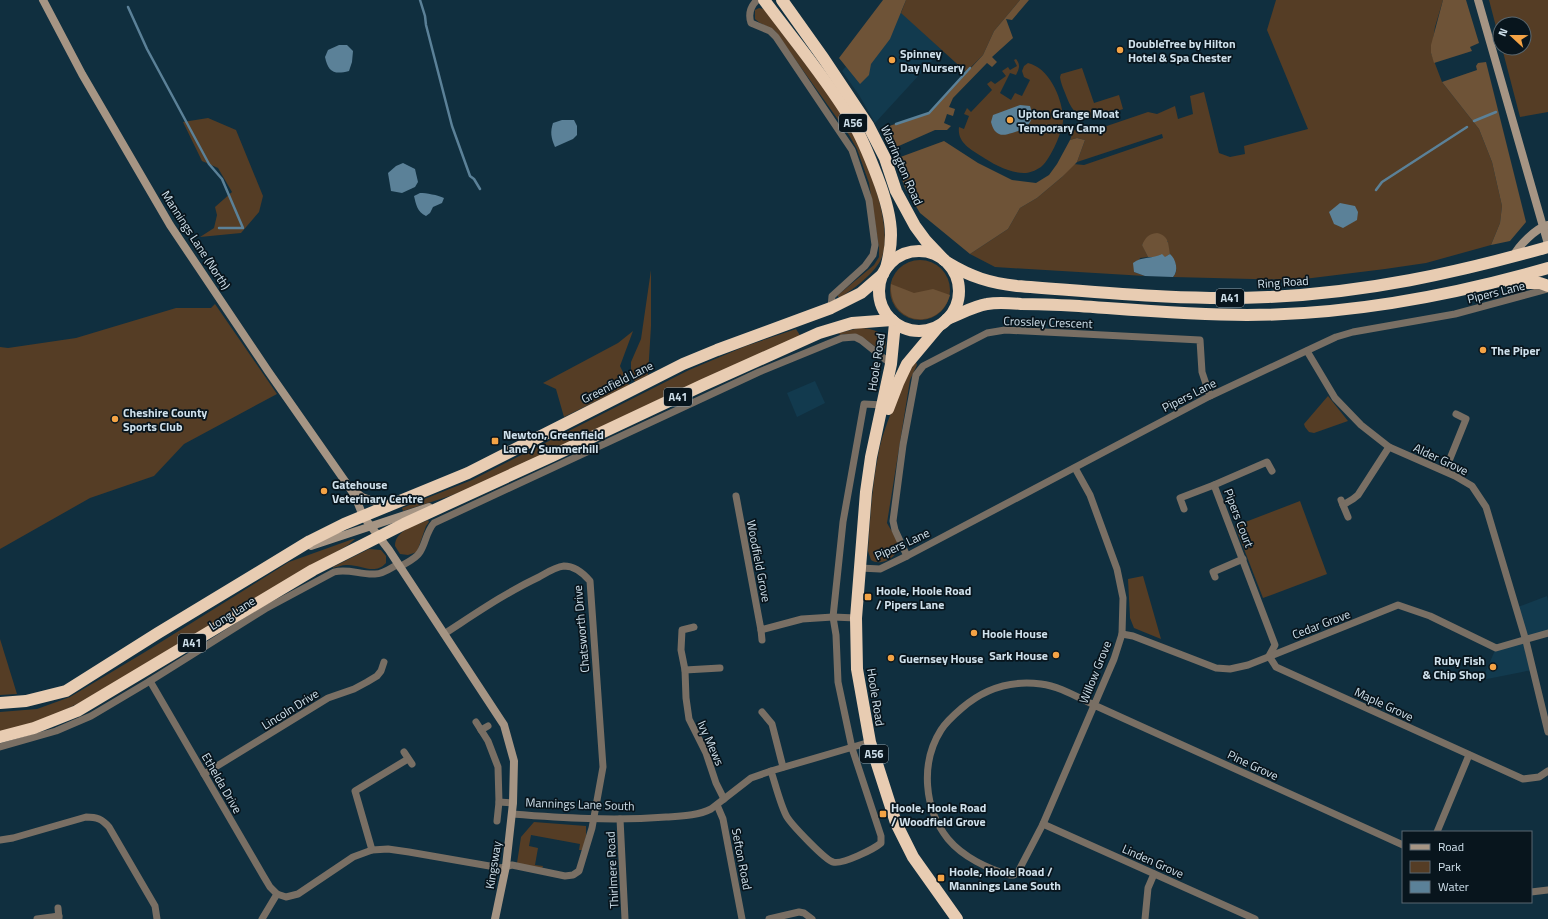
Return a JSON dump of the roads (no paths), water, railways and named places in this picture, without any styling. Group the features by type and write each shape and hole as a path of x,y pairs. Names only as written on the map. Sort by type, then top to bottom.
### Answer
{"highway":[{"name":"A56","path":"764,0 829,86 851,118 867,149 882,188 889,216 891,240 885,271"},
{"name":"Warrington Road","path":"782,0 868,125 885,158 899,197 915,226 926,241 946,262"},
{"name":"Ring Road","path":"946,262 966,274 980,279 1017,286 1157,296 1222,298 1269,297 1328,293 1382,286 1433,277 1548,247"},
{"path":"920,251 933,253 946,262 955,273 959,285 955,309 944,322 929,330 917,331 906,329 894,322 884,310 880,298 879,286 885,271 895,259 907,253 920,251"},
{"name":"A41","path":"944,322 988,304 1006,303 1203,314 1248,315 1365,307 1417,299 1495,283 1546,266"},
{"name":"Greenfield Lane","path":"363,516 389,507 468,472 683,364 831,308 861,293 885,271"},
{"path":"1495,283 1540,283 1548,286"},
{"name":"A41","path":"375,531 470,494 703,385 819,333 852,323 894,322"},
{"name":"Hoole Road","path":"894,322 891,364 871,457 862,522 856,618 857,669 870,742 886,794 902,837 925,875 957,919"},
{"name":"Hoole Road","path":"871,457 898,383 907,364 944,322"},
{"name":"Long Lane","path":"0,703 26,701 66,691 291,552 344,524 363,516"},
{"name":"Long Lane","path":"0,737 34,728 77,711 313,570 375,531"}],"street":[{"name":"Mannings Lane (North)","path":"43,0 82,74 170,225 268,371 347,484 355,496 363,516 375,531"},
{"path":"757,0 750,8 751,22 770,31 776,37 831,116 852,150 869,200 875,245 873,255 866,266 832,296 831,308"},
{"path":"1478,0 1545,226 1548,244"},
{"path":"1513,257 1517,249 1534,232 1545,226"},
{"name":"Pipers Lane","path":"860,568 880,569 907,556 1210,396 1336,337 1353,332 1455,314 1548,289"},
{"name":"Crossley Crescent","path":"907,556 895,530 893,520 903,445 916,375 923,366 987,333 996,331 1012,330 1200,340 1202,372 1210,396"},
{"path":"399,565 415,557 420,552 427,533 434,523 759,372 842,338 855,337 861,340 891,364"},
{"name":"Alder Grove","path":"1307,351 1335,398 1361,425 1389,447 1445,471 1472,486 1486,507 1526,641"},
{"name":"Hoole Road","path":"770,771 788,817 806,838 826,857 834,862 842,862 876,848 881,843 881,836 852,748 838,682 836,635 833,617 843,522 864,404 883,404"},
{"path":"1445,471 1466,419 1456,414"},
{"path":"1348,517 1342,503 1353,500 1358,495 1389,447"},
{"name":"Pipers Court","path":"1184,509 1180,498 1267,462 1272,471"},
{"name":"Willow Grove","path":"1014,875 1022,867 1043,824 1114,659 1122,634 1123,598 1117,569 1090,495 1075,468"},
{"name":"Mannings Lane (North)","path":"347,484 362,497 389,507"},
{"name":"Pipers Court","path":"1214,485 1275,645 1269,656"},
{"name":"Woodfield Grove","path":"736,496 762,640"},
{"path":"291,552 375,531"},
{"name":"Mannings Lane South","path":"375,531 504,725 514,761 512,814 594,819 620,819 652,818 704,812 717,805 751,778 783,767 870,742"},
{"name":"Pipers Court","path":"1215,578 1213,572 1243,559"},
{"name":"Long Lane","path":"0,747 56,731 91,716 265,609 334,572 341,570 374,574 399,565"},
{"name":"Chatsworth Drive","path":"444,634 516,588 556,568 565,566 574,568 584,574 590,581 603,767 594,819 582,866 579,871 573,875 565,876 512,865 506,866"},
{"name":"Cedar Grove","path":"1122,634 1133,636 1216,668 1224,669 1248,665 1398,605 1430,616 1496,648 1526,641 1548,633"},
{"path":"761,630 802,619 833,617 856,618"},
{"name":"Ivy Mews","path":"694,627 682,630 681,650 685,670 686,698 689,719 706,753 716,783 724,799"},
{"path":"1526,641 1548,732"},
{"name":"Maple Grove","path":"1269,656 1276,667 1523,779 1539,777 1548,771"},
{"name":"Lincoln Drive","path":"204,774 328,698 354,689 377,676 381,671 384,662"},
{"path":"685,670 720,668"},
{"name":"Ethelda Drive","path":"150,681 270,887 278,894"},
{"name":"Pine Grove","path":"1014,875 1002,872 971,859 955,846 943,831 933,810 927,783 928,766 935,742 946,724 966,704 980,695 1008,684 1028,683 1049,686 1402,845"},
{"path":"762,712 772,724 783,767"},
{"path":"476,722 488,741 498,767 498,821"},
{"path":"481,730 488,726"},
{"path":"1437,831 1469,755"},
{"path":"372,850 355,791 408,758"},
{"path":"499,802 513,803"},
{"name":"Sefton Road","path":"717,805 723,819 742,919"},
{"name":"Kingsway","path":"495,919 506,866 512,814"},
{"path":"0,840 13,838 86,816 103,820 109,827 155,906 157,919"},
{"name":"Thirlmere Road","path":"620,819 625,919"},
{"name":"Linden Grove","path":"1043,824 1255,919"},
{"path":"262,919 278,894 286,897 298,894 353,857 372,850 388,849 501,868 506,866"},
{"path":"1145,919 1148,888 1154,874"},
{"path":"1532,892 1548,890"},
{"path":"37,919 59,918 58,908"},
{"path":"769,919 799,912 804,913 812,919"}],"water":[{"path":"339,45 347,45 353,51 349,71 339,73 330,69 325,57 328,50"},
{"path":"1020,105 1030,106 1032,116 1029,124 1022,129 1004,135 997,133 991,122 993,115"},
{"path":"562,120 574,120 577,126 577,135 573,139 555,147 551,135 551,129 553,123"},
{"path":"403,163 415,169 418,182 415,187 402,193 391,191 388,173 396,166"},
{"path":"420,193 432,194 444,198 442,203 433,207 430,213 426,216 417,208 415,202 414,196"},
{"path":"1340,203 1355,206 1358,212 1357,220 1343,228 1334,224 1329,212"},
{"path":"1162,254 1165,257 1170,254 1174,259 1176,272 1173,277 1145,276 1134,272 1133,263 1136,261"}],"waterway":[{"path":"420,0 452,126 470,176 474,179 480,189"},
{"path":"128,7 147,49 209,164 222,179 243,228 219,228"},
{"path":"896,124 929,113 970,68"},
{"path":"1474,121 1496,112"},
{"path":"1376,190 1382,182 1467,127"}],"place":[{"name":"DoubleTree by Hilton Hotel & Spa Chester","path":"1120,50"},
{"name":"Spinney Day Nursery","path":"892,60"},
{"name":"Upton Grange Moat Temporary Camp","path":"1010,120"},
{"name":"The Piper","path":"1483,350"},
{"name":"Cheshire County Sports Club","path":"115,419"},
{"name":"Newton, Greenfield Lane / Summerhill","path":"495,441"},
{"name":"Gatehouse Veterinary Centre","path":"324,491"},
{"name":"Hoole, Hoole Road / Pipers Lane","path":"868,597"},
{"name":"Hoole House","path":"974,633"},
{"name":"Sark House","path":"1056,655"},
{"name":"Guernsey House","path":"891,658"},
{"name":"Ruby Fish & Chip Shop","path":"1493,667"},
{"name":"Hoole, Hoole Road / Woodfield Grove","path":"883,814"},
{"name":"Hoole, Hoole Road / Mannings Lane South","path":"941,878"}]}
